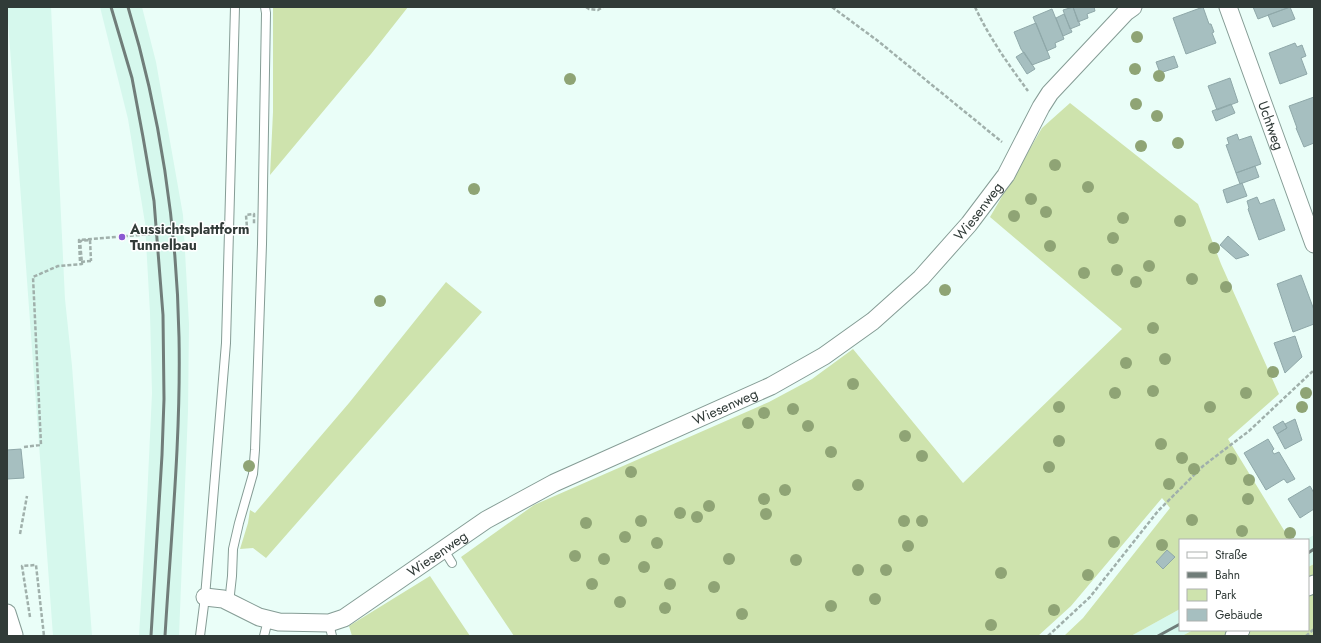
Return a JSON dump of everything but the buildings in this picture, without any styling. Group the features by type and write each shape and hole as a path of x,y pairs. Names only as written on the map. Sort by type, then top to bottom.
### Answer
{"street":[{"name":"Wiesenweg","path":"205,597 223,599 266,628 279,622 302,623 330,629 344,618 448,556 486,520 554,483 771,386 824,356 873,321 920,278 969,224 1006,175 1050,93 1126,12 1133,7"},
{"name":"Uchtweg","path":"1228,7 1314,244"},
{"path":"7,613 14,635"}],"lane":[{"path":"200,636 205,597 226,343 235,7"},
{"path":"229,603 233,548 253,474 255,450 263,184 266,36 265,7"}],"path":[{"path":"586,7 589,9 598,10 603,7"},
{"path":"832,7 878,41 1000,141 1018,151"},
{"path":"975,7 981,20 1008,64 1041,108"},
{"path":"24,447 41,445 33,277 58,266 82,264 81,256 80,241 90,240 91,261 86,262 80,262 79,240 212,229 246,228 246,215 254,214 254,225"},
{"path":"1048,636 1090,597 1158,511 1203,466 1249,431 1314,370"},
{"path":"20,534 27,496"},
{"path":"31,620 22,566 36,565 44,636"},
{"path":"1306,636 1314,629"}],"shaded area":[{"path":"7,7 51,7 65,299 72,366 92,636 53,636"},
{"path":"100,7 142,7 156,62 183,215 189,324 188,411 179,636 139,636 152,393 150,313 145,223 128,119"},
{"path":"1314,535 1314,564 1309,566 1309,539 1307,539"},
{"path":"1179,610 1179,631 1191,631 1182,636 1131,636"}],"green space":[{"path":"273,7 408,7 371,54 270,175 273,112"},
{"path":"1070,103 1198,204 1221,264 1279,394 1228,439 1289,539 1179,539 1179,610 1131,636 1064,636 1083,618 1170,508 1162,498 1071,606 1038,636 514,636 461,557 534,505 769,402 812,379 853,349 963,483 1122,329 990,217 1042,128"},
{"path":"446,282 482,312 266,558 253,548 240,549 248,523 250,510 255,513 349,403"},
{"path":"1314,564 1314,636 1182,636 1191,631 1309,631 1309,566"},
{"path":"430,576 470,636 352,636 349,626"}],"railway":[{"path":"111,7 132,78 154,201 163,315 164,399 162,455 151,636"},
{"path":"128,7 149,87 158,129 165,170 175,254 178,296 178,412 175,486 165,636"},
{"path":"1309,552 1314,549"},
{"path":"1158,636 1179,625"}],"place":[{"name":"Aussichtsplattform Tunnelbau","path":"122,237"}]}
